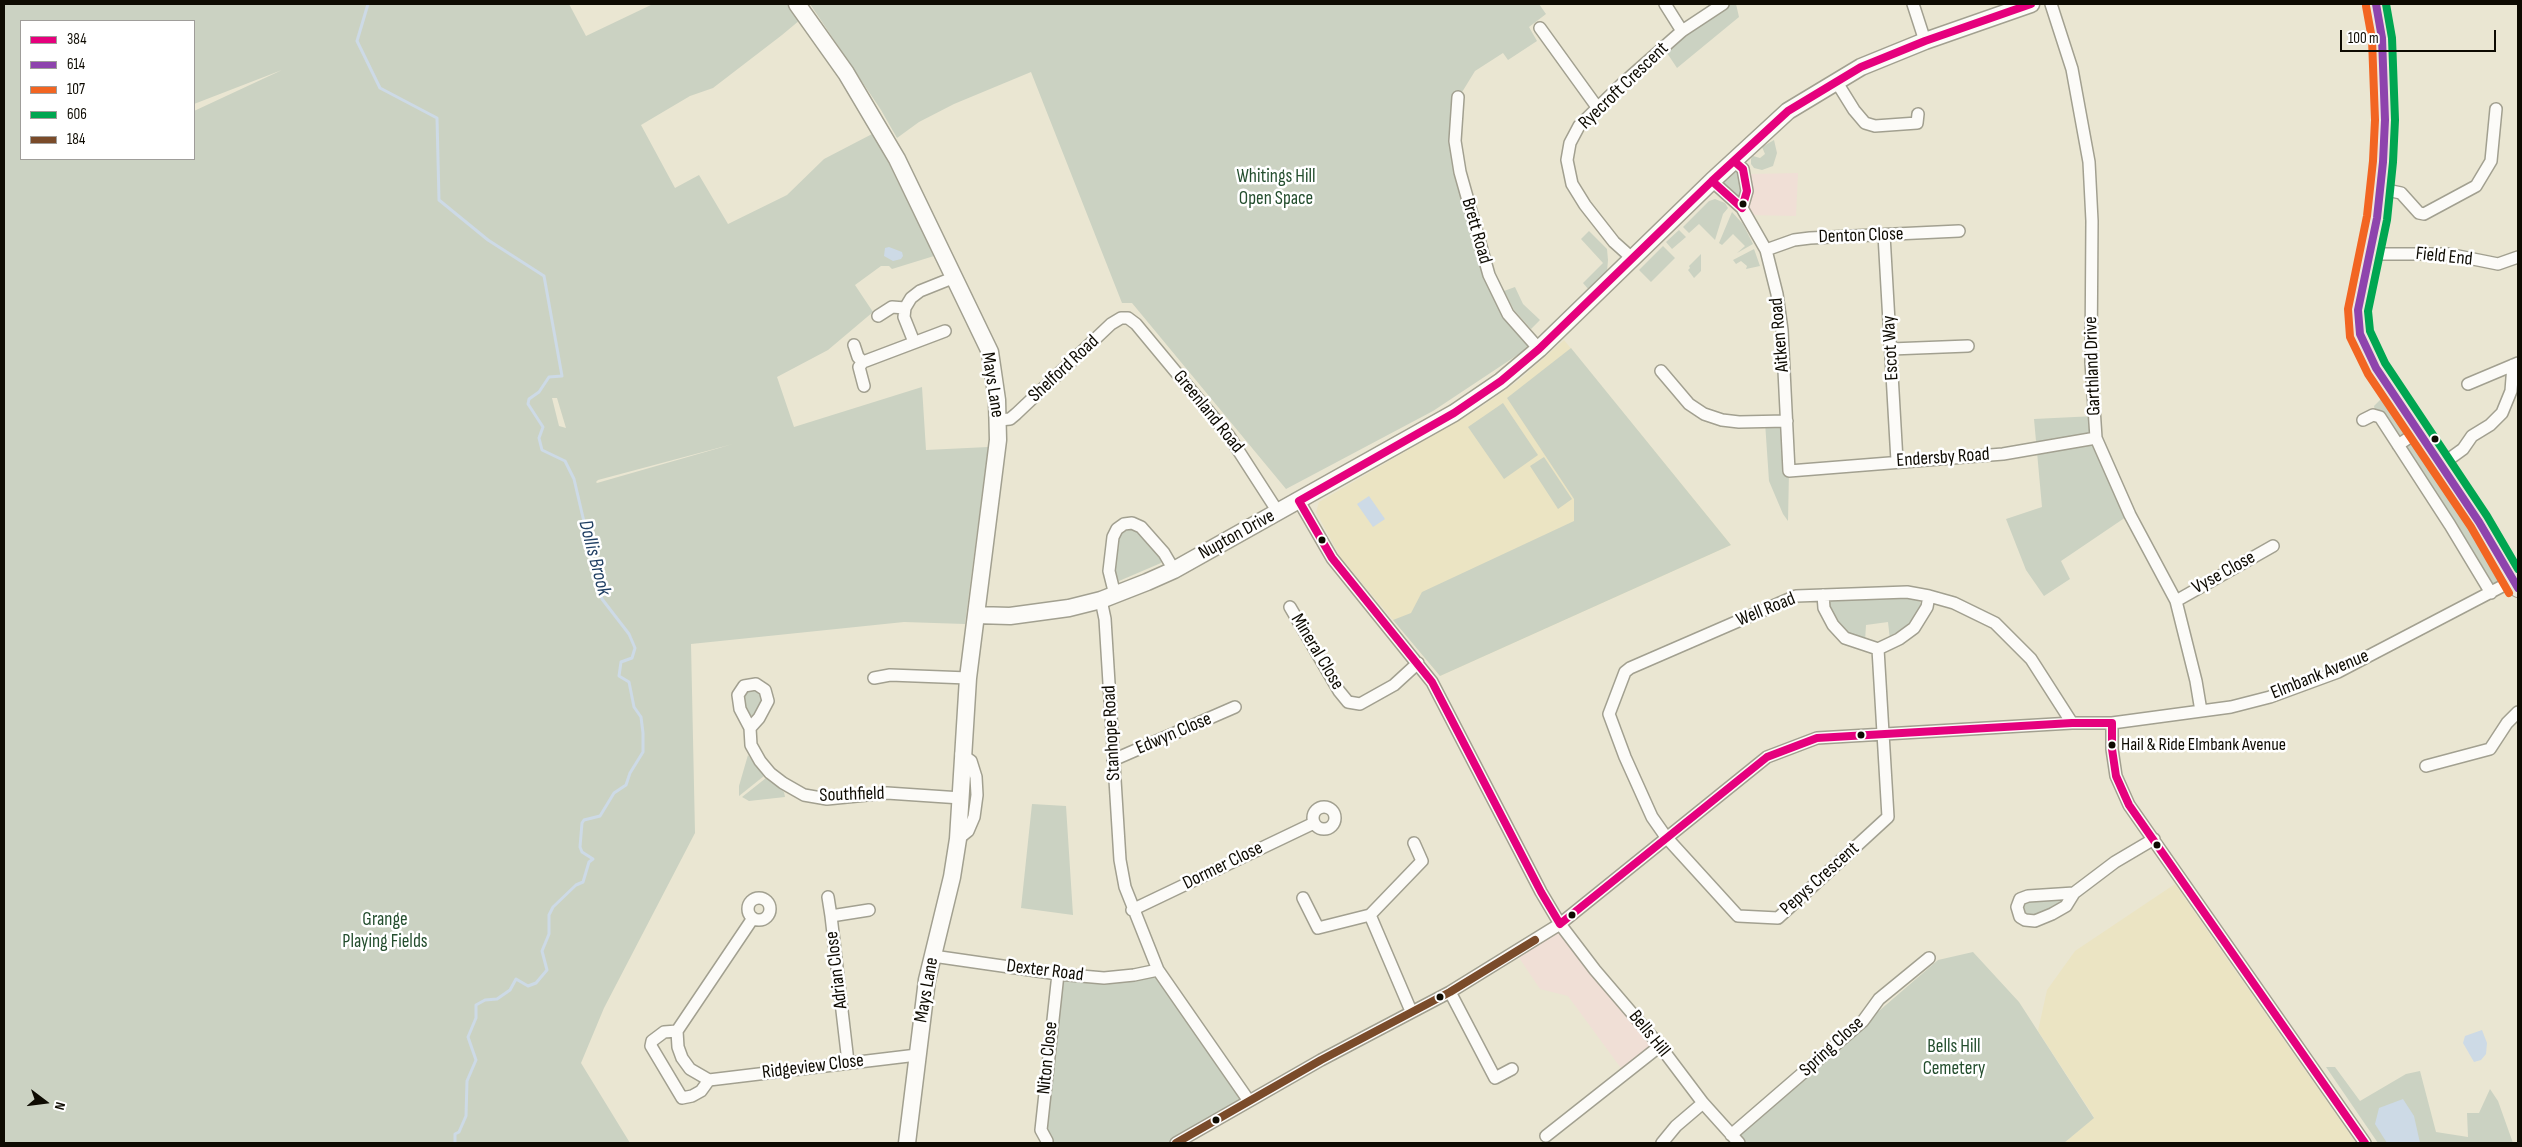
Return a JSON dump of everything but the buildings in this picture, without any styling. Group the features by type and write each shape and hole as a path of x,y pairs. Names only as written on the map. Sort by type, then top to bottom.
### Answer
{"main road":[{"path":"2376,4 2382,38 2385,110 2382,189 2358,310 2360,334 2376,368 2515,579"}],"street":[{"name":"Mays Lane","path":"797,4 846,73 881,129 955,277 990,352 999,420 997,457 968,678 961,754 961,798 958,839 952,877 933,956 917,1055 908,1143"},
{"path":"1665,4 1682,31"},
{"name":"Ryecroft Crescent","path":"1633,259 1614,242 1584,205 1572,184 1567,160 1570,143 1579,126 1597,107 1682,31 1723,4"},
{"path":"1912,4 1926,41"},
{"name":"Nupton Drive","path":"976,615 1010,616 1070,608 1108,597 1174,570 1454,413 1500,381 1539,349 1712,181 1736,162 1744,151 1788,111 1861,67 1926,41 2031,4"},
{"name":"Garthland Drive","path":"2051,4 2072,68 2089,162 2092,221 2091,362 2096,438 2130,514 2176,600 2196,681 2201,711"},
{"path":"1540,28 1597,107"},
{"path":"1836,81 1854,110 1865,123 1875,126 1917,123 1918,114"},
{"name":"Brett Road","path":"1458,97 1455,141 1460,172 1489,275 1508,314 1539,349"},
{"path":"2382,189 2401,193 2419,213 2424,214 2476,186 2490,161 2496,109"},
{"path":"1736,162 1742,170 1747,191 1742,208"},
{"name":"Aitken Road","path":"1712,181 1742,208 1766,250 1777,294 1789,471"},
{"name":"Denton Close","path":"1766,250 1794,240 1959,231"},
{"name":"Escot Way","path":"1884,236 1897,461"},
{"name":"Field End","path":"2369,254 2448,254 2498,264 2518,257"},
{"path":"914,342 904,317 905,308 911,298 920,291 955,277"},
{"path":"878,316 892,307 905,308"},
{"name":"Shelford Road","path":"999,420 1010,419 1112,324 1121,318 1128,318"},
{"name":"Greenland Road","path":"1128,318 1136,324 1228,436 1278,512"},
{"path":"864,386 860,367 863,362 945,330"},
{"path":"854,345 858,357 863,362"},
{"path":"1891,349 1968,346"},
{"path":"2468,384 2516,364"},
{"path":"2441,465 2463,449 2472,436 2490,425 2502,413 2511,391 2516,364"},
{"path":"1661,371 1689,404 1704,414 1722,420 1739,422 1787,421"},
{"path":"2364,420 2373,415 2380,418 2491,593"},
{"path":"2398,445 2419,431"},
{"name":"Endersby Road","path":"1789,471 2003,454 2096,438"},
{"name":"Bells Hill","path":"1300,501 1332,558 1418,663 1441,697 1541,892 1560,924 1595,970 1660,1046 1703,1103 1735,1139"},
{"path":"1108,597 1113,537 1117,529 1124,524 1132,523 1141,527 1164,553 1174,570"},
{"name":"Vyse Close","path":"2176,600 2273,546"},
{"name":"Elmbank Avenue","path":"1176,1143 1411,1011 1450,992 1560,924 1767,757 1817,738 2072,723 2112,724 2231,707 2270,696 2338,672 2515,579"},
{"name":"Well Road","path":"1666,837 1646,805 1610,720 1609,714 1625,672 1630,668 1796,596 1908,592 1954,603 1976,612 1994,623 2014,640 2031,659 2072,723"},
{"path":"1823,595 1824,608 1833,625 1845,638 1878,649 1899,639 1914,628 1926,607 1929,596"},
{"name":"Stanhope Road","path":"1108,597 1106,619 1120,860 1132,910 1158,970 1249,1101"},
{"name":"Mineral Close","path":"1290,607 1338,691 1348,702 1360,704 1394,685 1418,663"},
{"path":"1878,649 1883,734"},
{"path":"874,678 890,675 968,678"},
{"name":"Edwyn Close","path":"1113,760 1235,708"},
{"path":"2426,766 2490,749 2507,723 2518,712"},
{"path":"2112,724 2112,749 2116,776 2130,805 2365,1143"},
{"name":"Southfield","path":"750,728 751,745 760,761 783,783 804,794 826,799 887,793 961,798"},
{"name":"Pepys Crescent","path":"1666,837 1738,916 1778,918 1888,817 1883,734"},
{"name":"Mays Lane","path":"958,839 968,831 974,817 977,794 976,777 971,761 961,754"},
{"name":"Dormer Close","path":"1132,910 1314,823"},
{"path":"2074,893 2115,862 2154,838"},
{"path":"1303,898 1318,928 1370,915 1419,867 1422,861 1414,843"},
{"path":"828,897 831,916"},
{"name":"Adrian Close","path":"848,1062 831,916 869,910"},
{"path":"1370,915 1411,1011"},
{"path":"677,1031 664,1032 652,1040 650,1046 682,1098 692,1096 701,1091 709,1080 690,1069 682,1058 678,1047 677,1031 753,918"},
{"name":"Dexter Road","path":"933,956 1058,974 1104,978 1158,970"},
{"name":"Spring Close","path":"1735,1139 1863,1021 1879,999 1929,958"},
{"name":"Niton Close","path":"1047,1141 1041,1130 1058,974"},
{"path":"1450,992 1494,1078 1512,1069"},
{"path":"1546,1136 1660,1046"},
{"name":"Ridgeview Close","path":"709,1080 917,1055"},
{"path":"1662,1143 1676,1126 1703,1103"}],"shaded area":[{"path":"1798,173 1796,216 1748,215 1751,174"},
{"path":"889,247 902,252 903,256 901,259 893,261 884,256 885,248"},
{"path":"1564,340 1731,545 1440,676 1341,558 1316,512 1319,502 1478,409 1518,381"},
{"path":"1369,496 1385,519 1373,527 1357,504"},
{"path":"2175,884 2356,1143 2064,1143 2094,1117 2038,1031 2047,990 2075,951"},
{"path":"1560,924 1660,1046 1626,1075 1568,996 1540,989 1516,953"},
{"path":"2482,1030 2487,1043 2486,1054 2481,1060 2474,1062 2463,1043 2465,1036"},
{"path":"2403,1099 2414,1116 2420,1143 2387,1143 2375,1124 2379,1108"}],"green space":[{"name":"Grange Playing Fields","path":"4,4 569,4 586,36 653,4 797,4 806,15 782,35 713,88 690,96 641,125 675,188 699,175 728,224 787,195 824,159 874,133 934,256 892,269 889,266 881,266 855,285 873,312 828,350 777,377 794,427 922,387 926,450 988,447 965,624 904,622 691,644 695,833 604,1008 581,1063 630,1143 4,1143","holes":["552,398 557,398 566,428 559,426","733,444 597,483 596,482 598,480"]},
{"name":"Whitings Hill Open Space","path":"810,4 1539,4 1546,14 1529,27 1537,41 1508,60 1503,53 1475,71 1459,97 1455,141 1489,275 1534,344 1433,411 1286,489 1132,303 1122,303 1031,72 954,104 919,122 897,138 881,110"},
{"path":"1723,4 1736,4 1739,17 1677,68 1663,47"},
{"path":"1774,140 1777,153 1773,166 1762,170 1754,168 1751,164 1753,156 1760,158 1765,154 1762,147"},
{"path":"1735,162 1747,191 1742,208 1713,183"},
{"path":"1715,199 1725,203 1728,208 1723,214 1715,240 1699,224 1689,233 1683,227 1709,201"},
{"path":"1732,212 1743,224 1753,244 1737,253 1745,246 1733,234 1722,245 1719,243"},
{"path":"1679,230 1686,237 1672,249 1666,242"},
{"path":"1589,231 1607,249 1608,260 1607,272 1589,290 1583,283 1603,263 1581,239"},
{"path":"1663,246 1675,258 1651,282 1639,270"},
{"path":"1754,249 1760,266 1746,269 1747,266 1741,261 1736,264 1733,260"},
{"path":"1701,254 1701,271 1694,278 1688,270 1689,266"},
{"path":"1515,287 1523,304 1540,320 1531,329 1514,310 1504,291"},
{"path":"1571,348 1731,545 1440,676 1393,620 1411,613 1422,592 1574,521 1574,499 1507,398"},
{"path":"2383,397 2413,435 2514,580 2491,593 2376,415 2374,406"},
{"path":"1503,403 1538,455 1504,479 1468,427"},
{"path":"2095,416 2126,517 2061,561 2070,579 2044,596 2026,570 2006,519 2042,507 2034,419"},
{"path":"1787,421 1788,521 1783,514 1769,481 1765,422"},
{"path":"1544,457 1572,499 1558,509 1530,466"},
{"path":"1135,528 1162,558 1161,563 1119,581 1114,574 1118,536 1122,530"},
{"path":"1833,599 1919,599 1921,605 1912,626 1890,640 1888,622 1866,625 1865,642 1850,637 1839,627 1828,603"},
{"path":"751,688 761,692 763,702 754,717 744,710 742,696"},
{"path":"748,755 764,776 739,796 739,786"},
{"path":"766,778 784,792 785,797 749,801 742,797"},
{"path":"1032,804 1066,806 1073,915 1021,908"},
{"path":"2063,899 2064,902 2049,911 2034,916 2025,913 2023,910 2023,906 2029,900"},
{"name":"Bells Hill Cemetery","path":"1973,952 2019,1002 2094,1118 2064,1143 1726,1143 1938,960"},
{"path":"1158,970 1249,1101 1176,1143 1042,1143 1058,974"},
{"path":"2326,1067 2335,1067 2360,1101 2406,1074 2420,1071 2436,1132 2468,1137 2467,1113 2479,1113 2490,1089 2498,1101 2513,1143 2378,1143"}],"waterway":[{"name":"Dollis Brook","path":"368,4 357,41 380,88 437,118 439,200 488,240 544,276 562,376 549,377 539,392 529,399 528,404 543,427 539,438 542,450 565,461 574,479 602,599 629,634 635,648 632,658 621,662 619,676 629,682 634,707 641,717 643,733 643,752 630,773 626,785 614,793 600,816 584,820 582,823 580,847 582,852 593,859 589,862 583,882 576,885 553,907 549,915 549,934 542,951 547,970 536,983 528,986 516,979 510,990 497,999 485,1000 476,1005 476,1018 468,1037 476,1060 467,1081 466,1116 459,1132 455,1134 455,1143"}],"transit line":[{"name":"384","path":"1299,501 1454,413 1501,381 1539,349 1712,181 1788,111 1861,67 1925,41 2031,4"},
{"name":"614","path":"2376,4 2382,38 2385,120 2383,162 2377,218 2358,310 2360,334 2376,368 2479,522 2518,588"},
{"name":"606","path":"2386,4 2392,38 2395,120 2393,162 2387,220 2368,311 2370,331 2385,363 2487,516 2518,569"},
{"name":"107","path":"2366,6 2372,39 2375,120 2367,216 2348,309 2350,337 2368,374 2471,527 2509,593"},
{"name":"384","path":"1712,181 1742,208 1747,191 1743,169 1735,162"},
{"name":"384","path":"1299,501 1332,558 1432,682 1541,892 1560,924"},
{"name":"384","path":"1560,924 1767,757 1817,738 2072,723 2112,723"},
{"name":"384","path":"2112,723 2112,749 2116,776 2129,805 2365,1143"},
{"name":"184","path":"1176,1143 1321,1060 1450,992 1535,940"}],"place":[{"name":"Hail & Ride Elmbank Avenue","path":"2112,745"}]}
